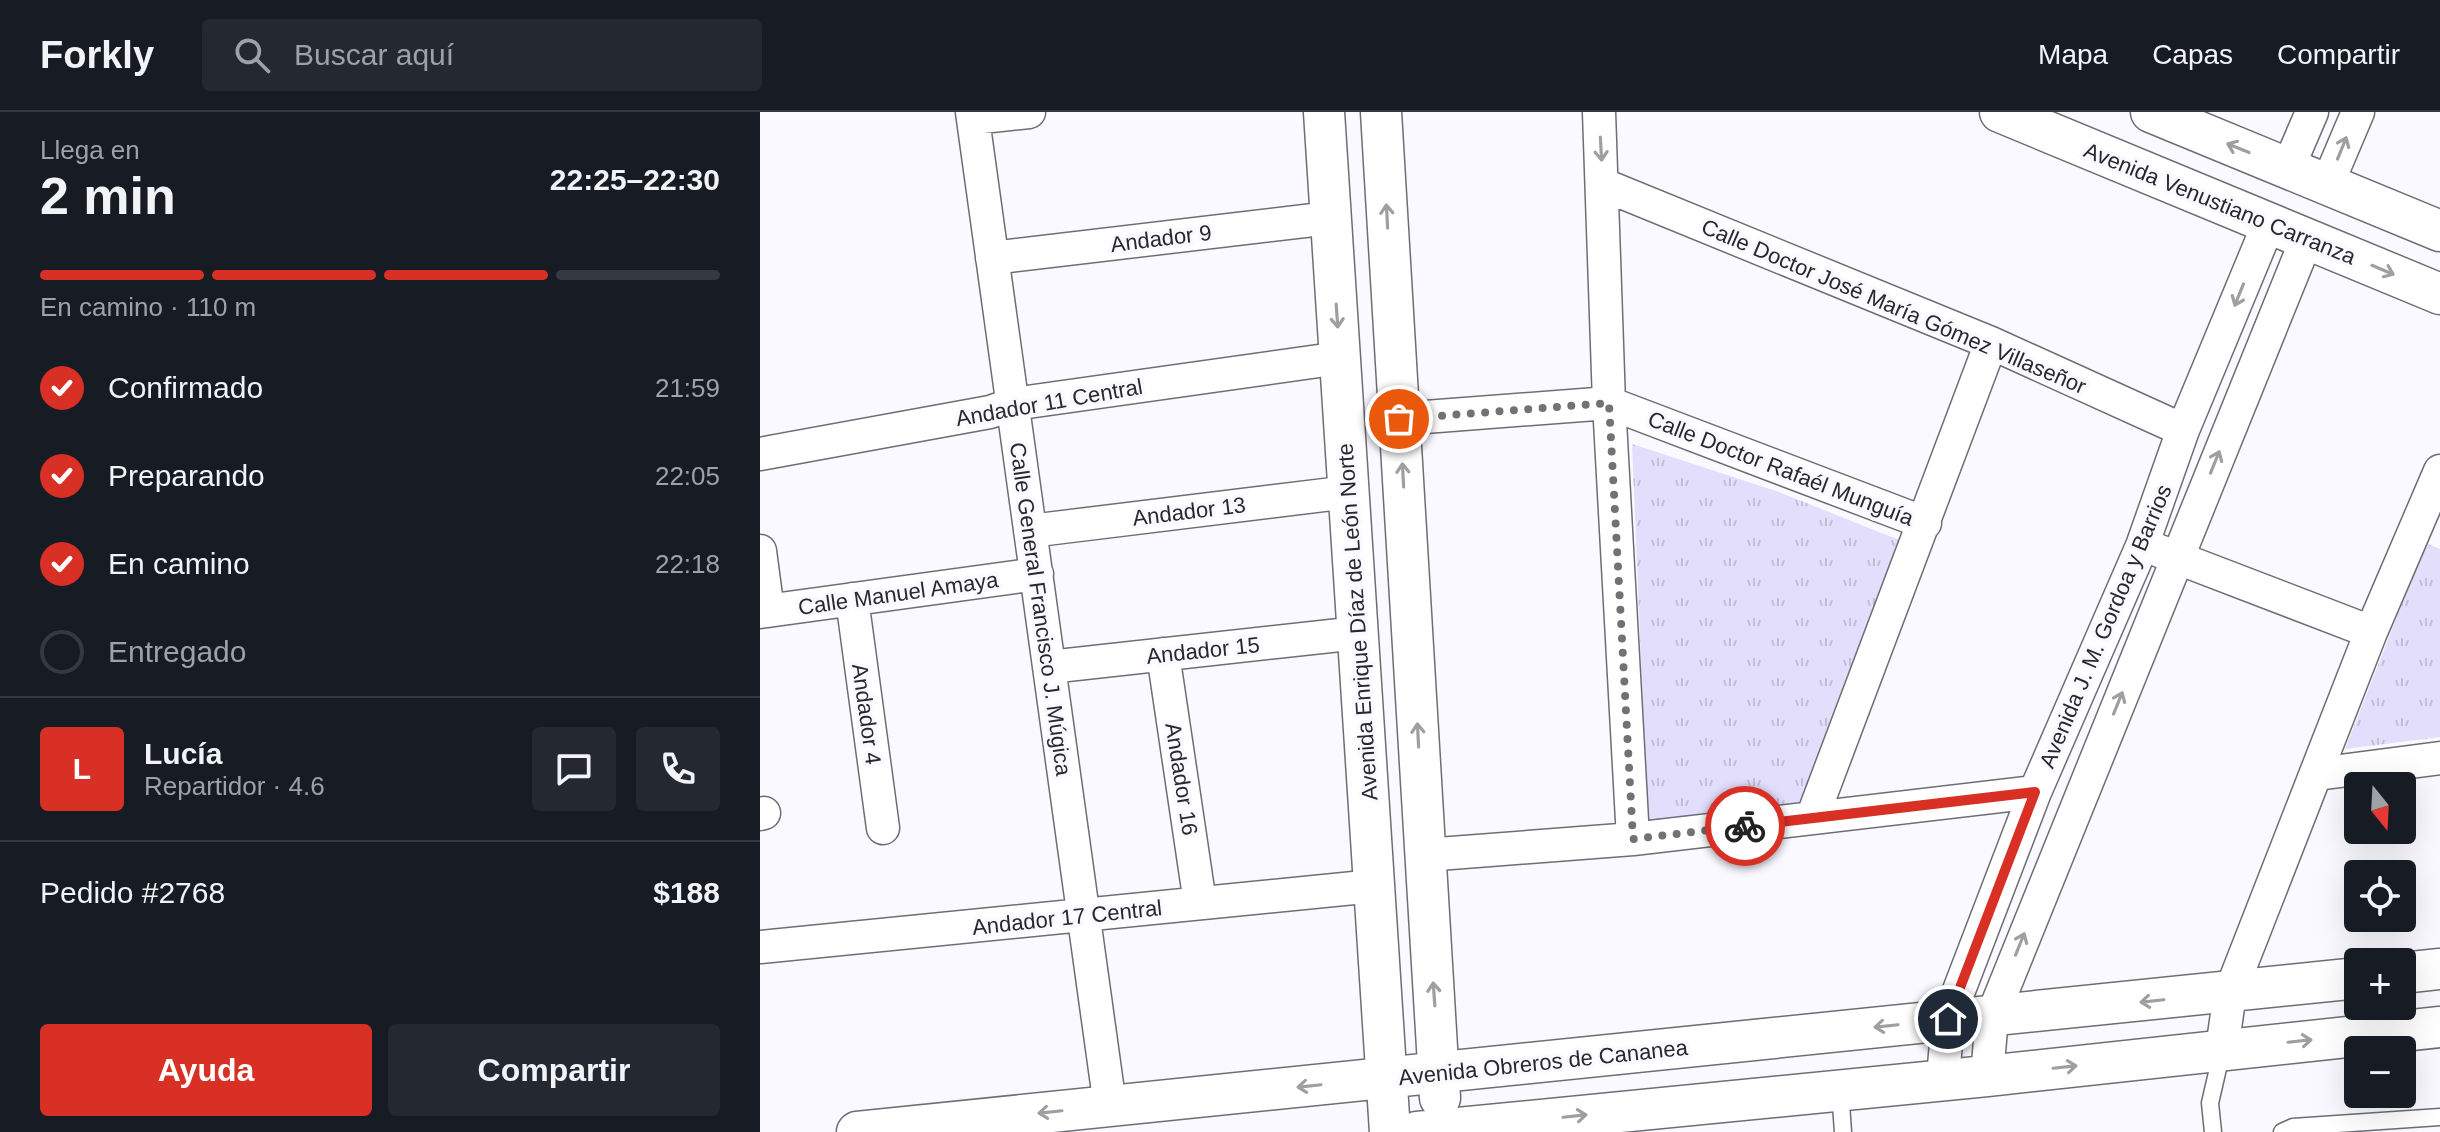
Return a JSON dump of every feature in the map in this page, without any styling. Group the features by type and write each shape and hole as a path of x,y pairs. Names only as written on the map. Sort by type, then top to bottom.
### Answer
{"street":[{"path":"973,115 1029,112"},
{"name":"Avenida Enrique Díaz de León Norte","path":"1324,112 1390,1132"},
{"path":"1381,112 1438,1072 1434,1131 2440,1027"},
{"path":"1599,112 1604,185 1609,403 1633,839"},
{"name":"Avenida Venustiano Carranza","path":"2000,112 2440,294"},
{"path":"2151,112 2440,231"},
{"path":"2288,168 2312,112"},
{"path":"2327,185 2358,112"},
{"name":"Calle General Francisco J. Múgica","path":"973,115 1110,1106"},
{"name":"Calle Doctor José María Gómez Villaseñor","path":"1604,185 1991,343 2183,430"},
{"name":"Andador 9","path":"992,258 1330,218"},
{"name":"Avenida J. M. Gordoa y Barrios","path":"1943,1078 1948,1019 2035,792 2142,546 2183,430 2269,223"},
{"name":"Avenida J. M. Gordoa y Barrios","path":"1987,1076 1992,1017 2307,238"},
{"path":"1812,818 1991,343"},
{"name":"Andador 11 Central","path":"760,454 990,412 1013,404 1340,358"},
{"name":"Calle Doctor Rafaél Munguía","path":"1399,419 1609,403 1925,523"},
{"path":"2222,1049 2230,993 2371,632 2430,523 2440,471"},
{"name":"Andador 13","path":"1030,531 1349,492"},
{"path":"2142,546 2371,632"},
{"path":"760,551 764,612"},
{"name":"Calle Manuel Amaya","path":"764,612 1037,574"},
{"name":"Andador 4","path":"852,599 883,828"},
{"name":"Andador 15","path":"1049,667 1358,633"},
{"name":"Andador 16","path":"1163,654 1200,903"},
{"path":"2317,774 2440,758"},
{"path":"1425,855 1633,839 2035,792"},
{"name":"Andador 17 Central","path":"760,947 1374,886"},
{"path":"2416,972 2440,969"},
{"name":"Avenida Obreros de Cananea","path":"857,1132 2344,980"}],"lane":[{"path":"2213,1132 2210,1103 2222,1049"},
{"path":"1840,1089 1843,1132"},
{"path":"2282,1132 2293,1127 2440,1117"}],"green space":[{"path":"1632,444 1779,492 1904,542 1804,813 1648,830"},
{"path":"2426,543 2440,549 2440,737 2345,749"}],"way so far":[{"path":"1399,419 1609,403 1633,839 1745,826"}],"route":[{"path":"1745,826 2035,792 1948,1019"}]}
